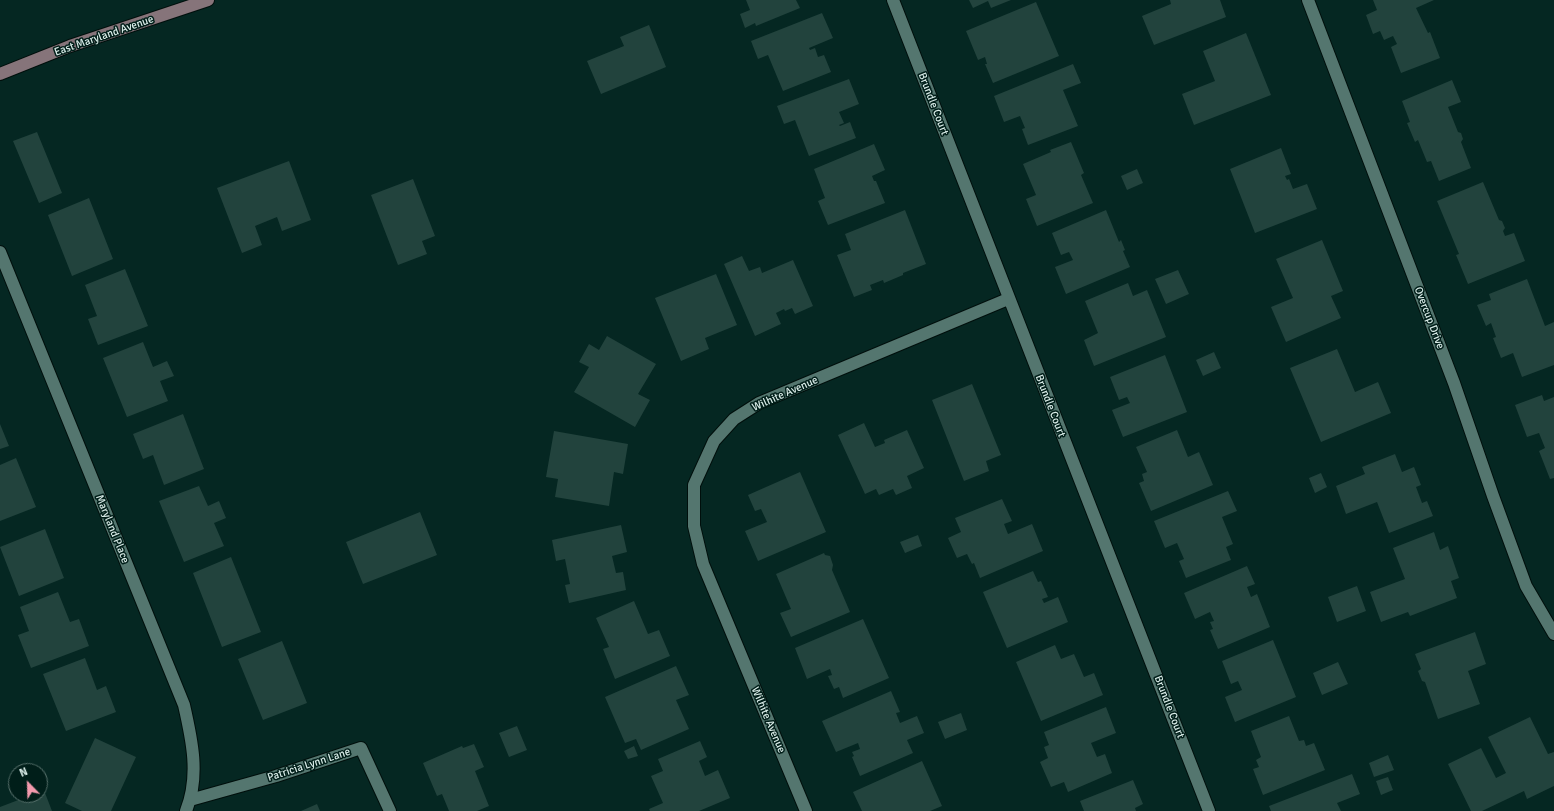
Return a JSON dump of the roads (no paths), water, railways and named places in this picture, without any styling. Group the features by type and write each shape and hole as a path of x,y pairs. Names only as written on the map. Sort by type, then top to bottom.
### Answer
{"street":[{"name":"East Maryland Avenue","path":"0,74 70,46 208,0"},
{"name":"Brundle Court","path":"893,0 1008,299 1209,811"},
{"name":"Overcup Drive","path":"1308,0 1454,383 1526,586 1554,634"},
{"name":"Maryland Place","path":"0,252 184,705 192,740 194,776 188,806"},
{"name":"Wilhite Avenue","path":"806,811 703,564 694,526 694,485 714,441 734,419 759,403 1008,299"},
{"name":"Patricia Lynn Lane","path":"188,806 361,748 390,811"}]}
